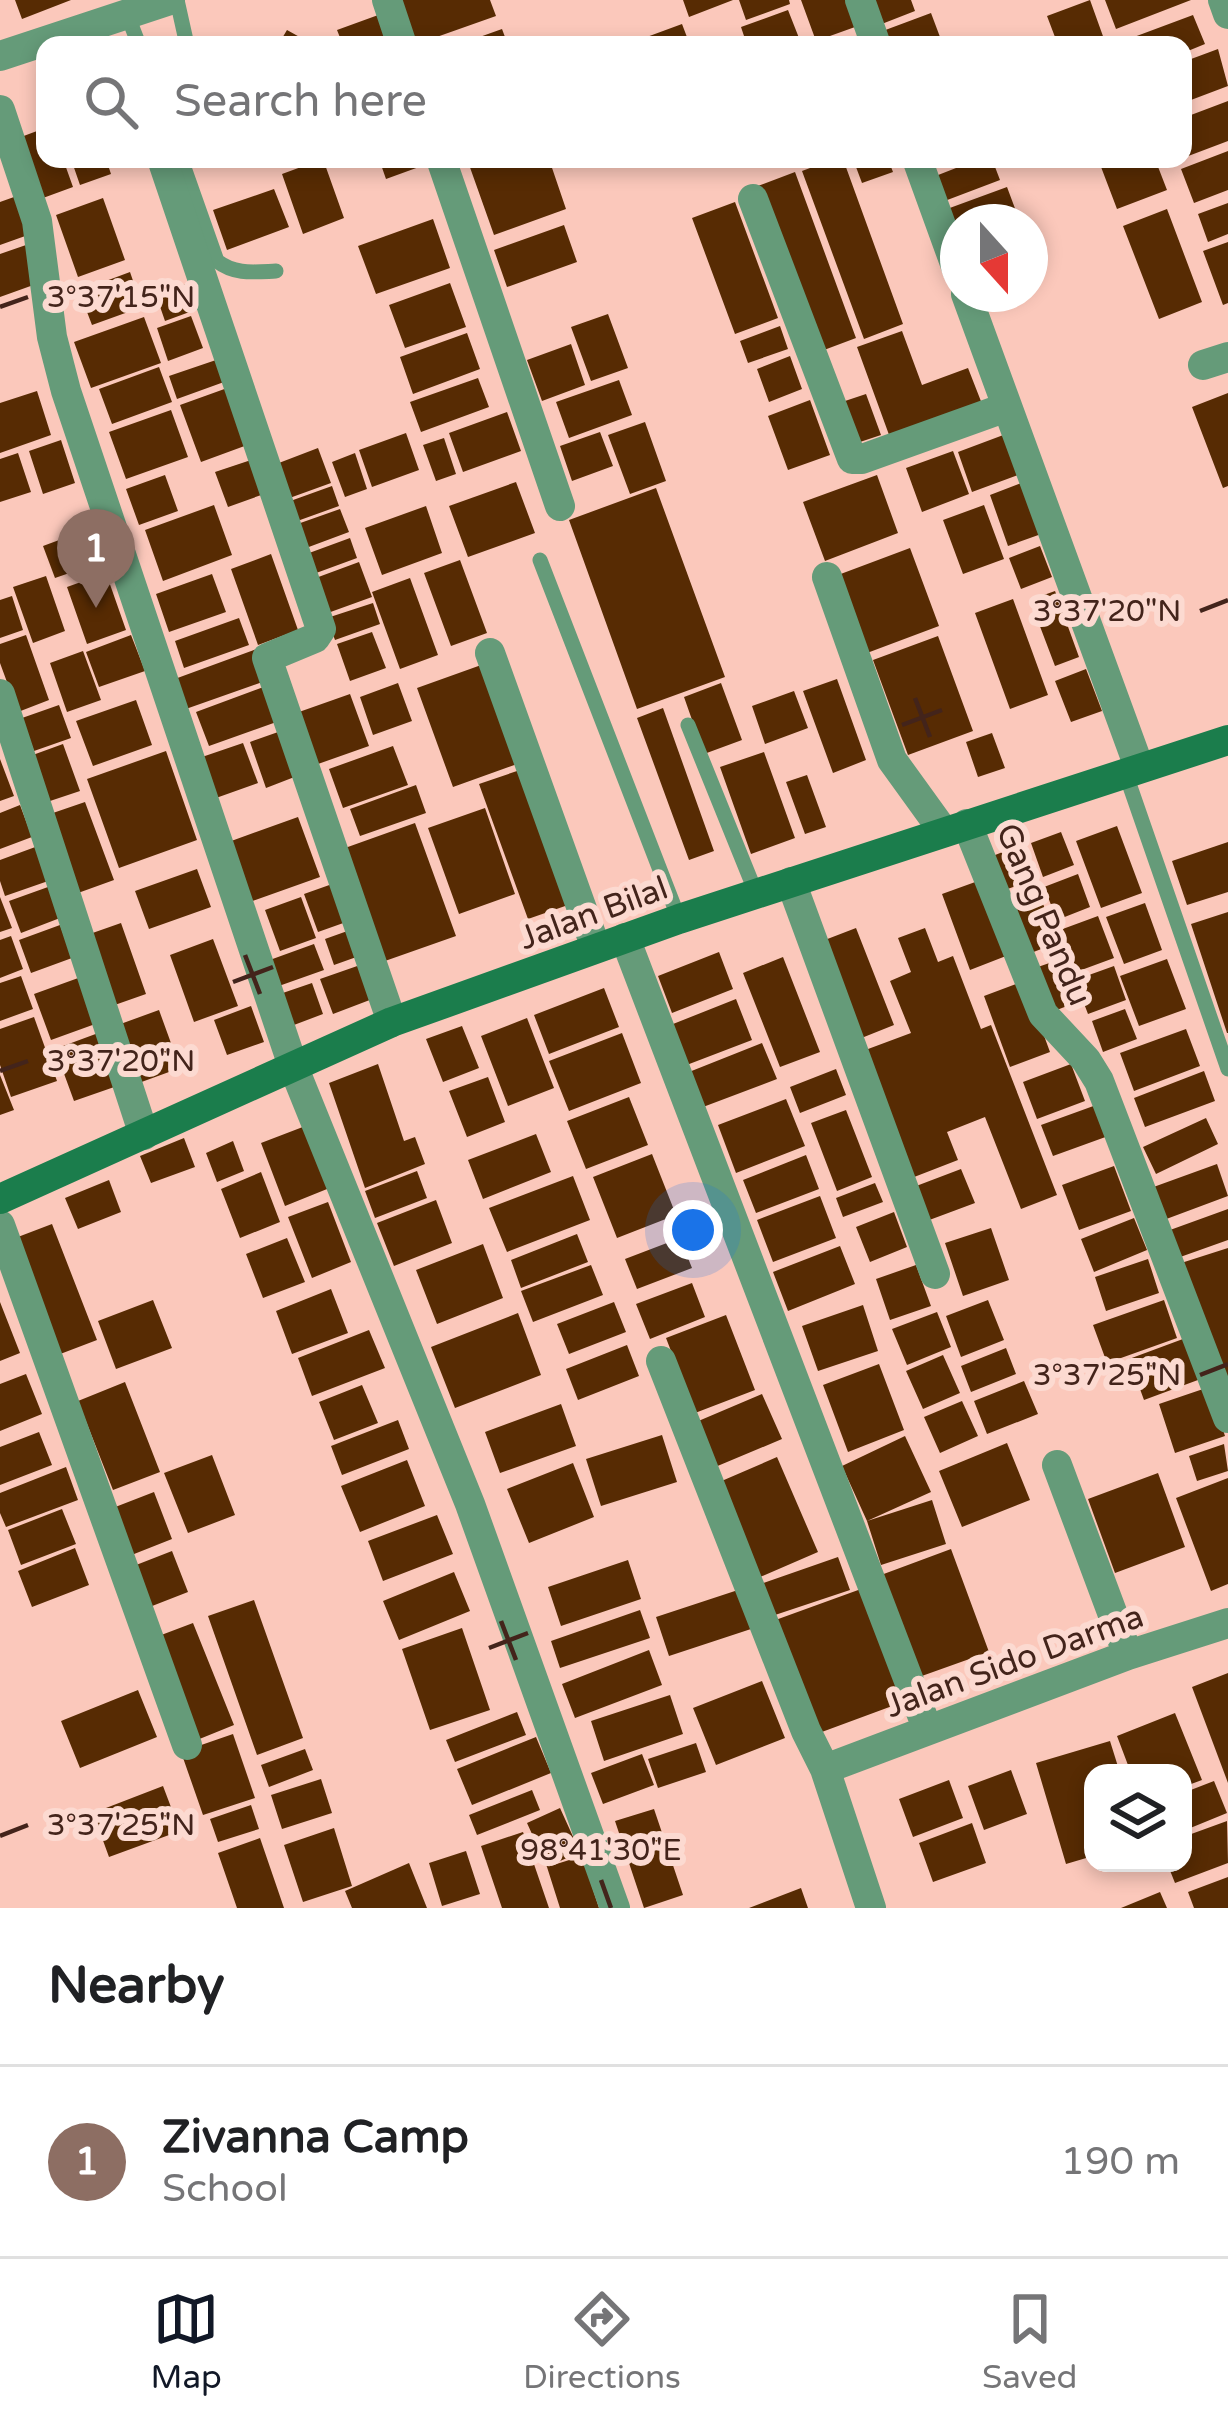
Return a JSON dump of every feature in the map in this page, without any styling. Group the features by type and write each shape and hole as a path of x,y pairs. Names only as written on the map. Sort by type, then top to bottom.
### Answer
{"main road":[{"name":"Jalan Bilal","path":"1,1200 392,1022 756,893 1228,740"}],"street":[{"path":"64,36 173,0"},
{"path":"387,0 399,36"},
{"path":"860,0 873,36"},
{"path":"1223,0 1228,14"},
{"path":"0,56 36,45"},
{"path":"0,110 44,248 52,337 66,391 293,1066 470,1504 615,1908"},
{"path":"165,168 321,628 315,638 267,658 392,1022"},
{"path":"444,168 560,506"},
{"path":"920,168 940,222"},
{"path":"753,199 852,459 1006,406"},
{"path":"972,312 1132,770"},
{"name":"Gang Pandu","path":"827,577 892,760 956,828 1043,1014 1100,1081 1228,1418"},
{"path":"490,653 927,1728"},
{"path":"0,694 144,1135"},
{"path":"790,882 935,1274"},
{"path":"1,1200 187,1745"},
{"path":"661,1361 825,1769 871,1908"},
{"path":"1057,1465 1128,1654"},
{"name":"Jalan Sido Darma","path":"825,1769 1128,1654 1228,1622"}],"lane":[{"path":"173,0 184,36"},
{"path":"184,168 217,261 246,273 276,271"},
{"path":"540,560 679,919"},
{"path":"688,725 756,893"},
{"path":"1132,770 1228,1069"}],"building":[{"path":"15,0 71,0 22,19"},
{"path":"398,0 490,0 496,16 439,36 411,36"},
{"path":"683,0 733,0 689,17"},
{"path":"739,0 789,0 790,4 746,20"},
{"path":"801,0 846,0 855,27 814,36"},
{"path":"864,0 911,0 915,11 874,27"},
{"path":"1090,0 1103,36 1055,36 1047,16"},
{"path":"1105,0 1191,0 1116,29"},
{"path":"788,10 798,36 744,36 741,27"},
{"path":"931,13 940,36 882,36 880,32"},
{"path":"381,14 389,36 339,36 337,30"},
{"path":"1193,15 1205,44 1192,49 1192,36 1137,36"},
{"path":"682,24 687,36 649,36"},
{"path":"1218,49 1228,86 1192,100 1192,59"},
{"path":"1228,101 1228,141 1192,155 1192,115"},
{"path":"36,131 36,168 66,168 73,187 43,198 21,137"},
{"path":"1228,151 1228,190 1194,203 1181,169"},
{"path":"74,168 109,168 111,174 80,185"},
{"path":"298,168 326,168 344,218 303,234 282,174"},
{"path":"382,168 416,168 386,179"},
{"path":"470,168 552,168 566,209 494,235"},
{"path":"846,168 903,324 864,339 802,171"},
{"path":"856,168 891,168 893,172 862,183"},
{"path":"956,168 995,168 1000,180 942,202 933,177"},
{"path":"1101,168 1158,168 1167,190 1117,209"},
{"path":"795,172 856,338 816,353 755,187"},
{"path":"1007,187 1013,204 961,204"},
{"path":"274,189 289,227 227,250 213,210"},
{"path":"14,197 28,235 0,245 0,202"},
{"path":"103,198 125,260 78,277 56,215"},
{"path":"735,202 778,318 735,334 692,218"},
{"path":"1228,203 1228,234 1208,242 1198,214"},
{"path":"1167,209 1202,302 1159,319 1123,226"},
{"path":"433,219 450,268 376,294 358,246"},
{"path":"564,225 577,262 507,287 494,250"},
{"path":"1228,242 1228,303 1223,305 1203,251"},
{"path":"26,245 39,283 0,297 0,254"},
{"path":"130,272 142,307 92,325 79,291"},
{"path":"450,283 466,327 405,348 389,305"},
{"path":"186,284 195,310 165,321 156,295"},
{"path":"608,314 628,368 591,381 571,327"},
{"path":"191,316 203,348 168,361 157,328"},
{"path":"144,317 161,363 91,388 74,342"},
{"path":"780,326 788,349 748,363 740,341"},
{"path":"902,331 922,385 968,368 984,409 892,443 857,347"},
{"path":"467,333 480,369 413,394 400,357"},
{"path":"571,344 585,385 542,401 527,360"},
{"path":"790,356 802,389 769,402 757,369"},
{"path":"216,360 224,382 177,399 169,376"},
{"path":"159,367 172,402 112,424 99,389"},
{"path":"478,378 489,407 421,432 410,402"},
{"path":"619,380 632,415 569,438 556,402"},
{"path":"230,387 250,444 201,462 180,405"},
{"path":"37,391 51,435 0,453 0,403"},
{"path":"1228,393 1228,486 1223,488 1192,407"},
{"path":"866,394 881,435 857,443 842,402"},
{"path":"810,400 830,455 788,470 768,416"},
{"path":"171,410 188,457 126,479 109,432"},
{"path":"507,412 521,451 463,472 449,433"},
{"path":"645,422 666,481 630,494 608,435"},
{"path":"600,432 613,466 572,481 560,446"},
{"path":"406,433 419,470 372,487 359,450"},
{"path":"1006,434 1021,474 972,492 958,452"},
{"path":"444,438 456,474 436,481 423,445"},
{"path":"61,440 75,483 43,494 29,451"},
{"path":"318,448 331,483 284,500 271,466"},
{"path":"953,451 969,494 922,512 906,468"},
{"path":"18,453 31,492 0,502 0,459"},
{"path":"355,453 367,489 345,497 332,462"},
{"path":"251,460 264,494 228,507 215,472"},
{"path":"165,475 178,511 139,525 126,489"},
{"path":"877,475 898,533 825,561 803,502"},
{"path":"516,482 535,533 468,557 449,506"},
{"path":"1024,482 1044,533 1008,546 990,495"},
{"path":"332,486 339,506 289,524 282,504"},
{"path":"656,488 725,677 637,709 569,520"},
{"path":"214,505 232,555 163,581 145,530"},
{"path":"984,505 1004,559 963,574 943,520"},
{"path":"426,506 442,553 382,575 365,528"},
{"path":"340,509 349,532 298,551 289,527"},
{"path":"70,536 81,569 55,578 43,546"},
{"path":"350,538 357,558 308,576 301,556"},
{"path":"1040,546 1052,577 1021,589 1009,558"},
{"path":"910,548 939,626 867,653 838,575"},
{"path":"271,554 298,630 258,645 231,569"},
{"path":"460,560 487,633 451,646 424,573"},
{"path":"359,562 372,597 325,614 313,579"},
{"path":"106,573 126,630 87,644 67,587"},
{"path":"212,574 226,612 169,632 156,594"},
{"path":"46,576 65,631 33,643 13,587"},
{"path":"410,578 438,655 400,669 372,592"},
{"path":"1055,591 1079,657 1055,666 1030,600"},
{"path":"12,596 23,630 0,638 0,600"},
{"path":"1013,599 1048,695 1010,709 975,613"},
{"path":"373,603 380,624 335,640 327,618"},
{"path":"239,618 249,645 184,668 175,641"},
{"path":"372,632 386,668 350,681 337,644"},
{"path":"26,635 49,700 18,712 0,663 0,644"},
{"path":"131,635 145,671 99,687 86,652"},
{"path":"938,636 973,731 908,755 873,660"},
{"path":"257,649 268,680 183,710 172,680"},
{"path":"83,651 101,700 67,712 50,663"},
{"path":"484,664 520,763 453,787 417,688"},
{"path":"1086,669 1102,711 1071,722 1055,681"},
{"path":"837,679 866,760 833,773 803,691"},
{"path":"398,683 412,721 373,735 360,697"},
{"path":"721,683 742,740 704,754 684,697"},
{"path":"269,685 282,720 209,746 196,712"},
{"path":"794,691 808,728 765,744 752,706"},
{"path":"350,694 369,746 318,764 299,712"},
{"path":"136,700 152,745 93,766 76,721"},
{"path":"59,705 71,738 34,751 22,718"},
{"path":"663,708 714,851 689,860 637,718"},
{"path":"281,731 297,776 266,788 250,742"},
{"path":"992,733 1005,768 978,777 966,742"},
{"path":"243,743 258,783 216,798 202,757"},
{"path":"63,744 80,791 47,802 30,756"},
{"path":"393,746 408,785 343,808 329,769"},
{"path":"166,751 197,840 119,868 87,779"},
{"path":"764,752 795,838 751,854 720,767"},
{"path":"0,759 14,796 0,801"},
{"path":"520,770 568,905 528,919 479,784"},
{"path":"807,775 826,827 805,834 786,782"},
{"path":"416,785 426,813 360,836 350,809"},
{"path":"85,802 114,880 78,893 50,814"},
{"path":"20,805 32,837 0,849 0,813"},
{"path":"485,808 515,894 459,914 428,828"},
{"path":"298,817 320,877 244,904 223,844"},
{"path":"415,823 456,936 385,961 345,848"},
{"path":"1117,826 1142,893 1101,908 1076,841"},
{"path":"1061,832 1074,865 1043,877 1031,843"},
{"path":"1228,842 1228,892 1187,905 1172,861"},
{"path":"1023,844 1035,879 1002,891 990,857"},
{"path":"38,846 51,880 5,896 0,860"},
{"path":"197,869 211,907 149,929 135,891"},
{"path":"1078,874 1090,907 1057,920 1044,887"},
{"path":"978,881 1006,956 970,970 942,894"},
{"path":"335,883 349,921 318,932 304,894"},
{"path":"1036,884 1057,943 1023,956 1001,897"},
{"path":"48,887 60,918 21,933 9,901"},
{"path":"0,897 12,928 0,932"},
{"path":"301,897 316,938 280,951 265,910"},
{"path":"1145,903 1162,950 1124,964 1106,917"},
{"path":"1228,912 1228,1033 1227,1033 1191,924"},
{"path":"1098,916 1114,958 1076,972 1060,930"},
{"path":"121,923 146,994 109,1007 84,936"},
{"path":"60,925 72,958 31,973 19,940"},
{"path":"856,928 894,1025 854,1041 817,943"},
{"path":"925,928 938,962 953,956 981,1029 991,1025 1057,1195 1021,1209 985,1117 947,1132 958,1160 909,1179 860,1052 911,1033 890,981 911,972 898,938"},
{"path":"353,929 362,955 334,965 325,939"},
{"path":"11,936 23,969 0,978 0,940"},
{"path":"213,939 238,1006 194,1022 170,955"},
{"path":"314,944 324,970 276,987 267,961"},
{"path":"719,952 733,989 672,1013 658,976"},
{"path":"783,957 820,1052 780,1067 743,973"},
{"path":"1064,958 1080,1001 1049,1013 1032,969"},
{"path":"1167,959 1186,1009 1139,1026 1120,976"},
{"path":"363,964 375,998 333,1014 320,979"},
{"path":"1114,966 1126,1000 1088,1014 1075,980"},
{"path":"21,976 33,1009 0,1021 0,983"},
{"path":"81,977 98,1023 51,1040 34,994"},
{"path":"1024,981 1050,1052 1010,1067 984,996"},
{"path":"312,983 323,1014 286,1028 274,996"},
{"path":"604,988 619,1027 549,1054 534,1015"},
{"path":"736,999 752,1040 684,1066 668,1026"},
{"path":"251,1006 264,1042 227,1055 214,1020"},
{"path":"1125,1009 1137,1039 1103,1052 1092,1021"},
{"path":"159,1010 180,1068 136,1084 115,1026"},
{"path":"34,1017 57,1081 11,1097 0,1065 0,1029"},
{"path":"527,1018 554,1088 508,1106 481,1036"},
{"path":"462,1026 479,1068 443,1082 426,1039"},
{"path":"1186,1029 1200,1066 1134,1091 1120,1053"},
{"path":"101,1032 120,1085 74,1101 55,1049"},
{"path":"622,1033 641,1083 569,1111 549,1061"},
{"path":"762,1043 777,1079 703,1107 689,1072"},
{"path":"378,1064 404,1141 415,1137 425,1164 365,1188 329,1083"},
{"path":"1071,1064 1085,1101 1037,1119 1023,1082"},
{"path":"836,1069 846,1095 800,1113 790,1087"},
{"path":"1204,1071 1215,1101 1145,1127 1134,1098"},
{"path":"0,1075 14,1110 0,1115"},
{"path":"488,1077 505,1122 467,1137 449,1091"},
{"path":"629,1097 648,1145 586,1169 567,1121"},
{"path":"786,1099 805,1146 736,1173 718,1125"},
{"path":"1099,1104 1111,1135 1053,1156 1041,1125"},
{"path":"846,1110 872,1177 837,1191 811,1123"},
{"path":"1206,1118 1218,1144 1156,1174 1143,1147"},
{"path":"308,1125 332,1187 285,1206 261,1143"},
{"path":"536,1134 551,1172 483,1199 468,1160"},
{"path":"184,1138 195,1167 151,1183 140,1156"},
{"path":"233,1141 244,1171 217,1182 206,1153"},
{"path":"652,1154 676,1215 617,1238 593,1177"},
{"path":"806,1155 819,1189 756,1213 743,1180"},
{"path":"1217,1164 1228,1196 1161,1221 1148,1189"},
{"path":"1114,1166 1131,1211 1079,1230 1062,1185"},
{"path":"961,1169 975,1203 924,1222 911,1188"},
{"path":"417,1171 427,1198 375,1218 365,1191"},
{"path":"261,1172 280,1222 240,1238 221,1189"},
{"path":"573,1176 590,1220 507,1252 489,1208"},
{"path":"109,1180 121,1212 78,1229 65,1198"},
{"path":"875,1183 883,1202 843,1217 836,1198"},
{"path":"820,1196 836,1238 773,1262 757,1220"},
{"path":"436,1200 452,1243 394,1266 377,1223"},
{"path":"328,1202 351,1262 312,1278 288,1217"},
{"path":"1228,1209 1228,1240 1169,1261 1159,1234"},
{"path":"894,1212 907,1247 870,1262 856,1227"},
{"path":"1134,1218 1147,1250 1094,1272 1081,1239"},
{"path":"52,1224 97,1340 55,1356 10,1240"},
{"path":"991,1228 1009,1280 963,1296 945,1243"},
{"path":"577,1234 588,1262 521,1288 511,1260"},
{"path":"287,1238 305,1282 263,1298 246,1254"},
{"path":"680,1238 692,1268 637,1289 625,1259"},
{"path":"483,1244 503,1298 437,1324 416,1270"},
{"path":"840,1246 855,1284 788,1311 773,1272"},
{"path":"1228,1248 1228,1417 1178,1264"},
{"path":"1148,1259 1159,1293 1106,1311 1095,1277"},
{"path":"591,1265 603,1295 533,1322 521,1291"},
{"path":"916,1265 931,1306 890,1320 876,1279"},
{"path":"692,1283 705,1317 650,1339 636,1304"},
{"path":"331,1289 348,1333 292,1354 276,1311"},
{"path":"153,1300 172,1348 116,1369 98,1321"},
{"path":"988,1300 1004,1340 961,1357 946,1316"},
{"path":"1164,1300 1177,1338 1107,1363 1093,1325"},
{"path":"0,1302 20,1353 0,1361"},
{"path":"614,1302 626,1332 569,1354 557,1324"},
{"path":"863,1305 878,1351 818,1371 802,1326"},
{"path":"937,1312 951,1347 907,1365 892,1329"},
{"path":"518,1313 541,1375 455,1408 431,1347"},
{"path":"726,1315 755,1390 695,1413 666,1338"},
{"path":"369,1330 385,1368 312,1396 298,1358"},
{"path":"1191,1336 1206,1377 1144,1400 1129,1359"},
{"path":"627,1345 639,1376 578,1400 566,1369"},
{"path":"1006,1348 1016,1374 971,1392 961,1366"},
{"path":"943,1355 960,1393 923,1409 906,1371"},
{"path":"879,1364 904,1430 848,1452 823,1385"},
{"path":"26,1374 42,1414 0,1431 0,1384"},
{"path":"1024,1381 1038,1414 987,1434 974,1401"},
{"path":"125,1382 160,1472 113,1490 78,1401"},
{"path":"362,1385 378,1423 334,1440 319,1402"},
{"path":"1209,1387 1225,1436 1175,1453 1159,1404"},
{"path":"762,1394 782,1439 708,1470 689,1425"},
{"path":"962,1401 978,1436 940,1453 924,1417"},
{"path":"561,1404 576,1446 500,1473 485,1432"},
{"path":"398,1420 409,1449 342,1475 331,1446"},
{"path":"39,1432 52,1465 0,1485 0,1447"},
{"path":"662,1435 677,1482 601,1506 586,1459"},
{"path":"905,1436 931,1492 867,1521 842,1466"},
{"path":"1007,1443 1030,1500 962,1527 939,1471"},
{"path":"1224,1444 1228,1471 1197,1481 1189,1456"},
{"path":"212,1455 235,1515 188,1533 164,1473"},
{"path":"777,1457 818,1552 751,1581 710,1486"},
{"path":"407,1460 425,1506 360,1532 341,1486"},
{"path":"573,1463 594,1517 529,1543 507,1489"},
{"path":"66,1467 78,1500 6,1527 0,1493"},
{"path":"1158,1473 1185,1547 1115,1573 1088,1499"},
{"path":"1228,1478 1228,1584 1211,1591 1176,1498"},
{"path":"154,1492 172,1539 124,1558 105,1511"},
{"path":"932,1500 946,1544 881,1565 867,1521"},
{"path":"62,1509 76,1544 21,1565 8,1530"},
{"path":"437,1515 453,1554 383,1581 368,1541"},
{"path":"75,1548 89,1585 32,1607 18,1571"},
{"path":"951,1549 989,1652 919,1677 881,1575"},
{"path":"172,1551 188,1592 147,1608 131,1567"},
{"path":"838,1557 850,1590 766,1618 755,1586"},
{"path":"628,1560 641,1599 561,1626 548,1587"},
{"path":"454,1572 470,1611 399,1640 383,1601"},
{"path":"861,1589 903,1702 811,1736 770,1622"},
{"path":"738,1590 751,1629 669,1656 656,1617"},
{"path":"254,1600 303,1738 257,1755 208,1616"},
{"path":"640,1610 650,1638 560,1668 551,1641"},
{"path":"193,1623 234,1725 197,1740 156,1637"},
{"path":"462,1628 490,1710 430,1730 402,1649"},
{"path":"649,1650 662,1685 575,1718 562,1684"},
{"path":"1228,1673 1228,1783 1192,1687"},
{"path":"762,1681 785,1738 716,1765 693,1708"},
{"path":"138,1690 157,1737 80,1768 61,1721"},
{"path":"670,1695 683,1734 604,1761 591,1721"},
{"path":"517,1712 526,1735 455,1762 446,1740"},
{"path":"1175,1713 1202,1780 1192,1784 1192,1764 1128,1764 1117,1736"},
{"path":"233,1734 255,1798 203,1815 181,1752"},
{"path":"536,1737 551,1773 472,1805 457,1769"},
{"path":"1110,1741 1117,1764 1084,1764 1084,1859 1066,1864 1036,1763"},
{"path":"696,1743 706,1772 658,1788 648,1759"},
{"path":"305,1749 313,1770 269,1787 261,1765"},
{"path":"642,1754 654,1785 603,1804 591,1773"},
{"path":"1011,1770 1027,1814 984,1830 968,1786"},
{"path":"321,1779 332,1813 282,1829 271,1795"},
{"path":"949,1780 963,1818 913,1837 899,1799"},
{"path":"1214,1781 1227,1813 1192,1827 1192,1790"},
{"path":"163,1786 180,1831 109,1857 93,1813"},
{"path":"532,1790 540,1810 477,1835 469,1815"},
{"path":"251,1805 259,1829 218,1842 210,1819"},
{"path":"560,1808 580,1852 547,1867 527,1823"},
{"path":"654,1809 683,1895 644,1908 615,1821"},
{"path":"1227,1821 1228,1863 1175,1883 1171,1872 1192,1872 1192,1834"},
{"path":"972,1823 986,1863 933,1882 919,1843"},
{"path":"334,1828 352,1886 303,1902 284,1845"},
{"path":"523,1832 549,1908 502,1908 481,1846"},
{"path":"260,1838 284,1908 237,1908 218,1853"},
{"path":"466,1851 480,1894 442,1906 429,1863"},
{"path":"582,1856 599,1908 560,1908 547,1867"},
{"path":"409,1863 427,1908 352,1908 345,1891"},
{"path":"1228,1877 1228,1908 1194,1908 1188,1892"},
{"path":"801,1888 808,1908 749,1908"},
{"path":"1160,1892 1167,1908 1121,1908"}],"place":[{"name":"Zivanna Camp","path":"96,608"}]}
